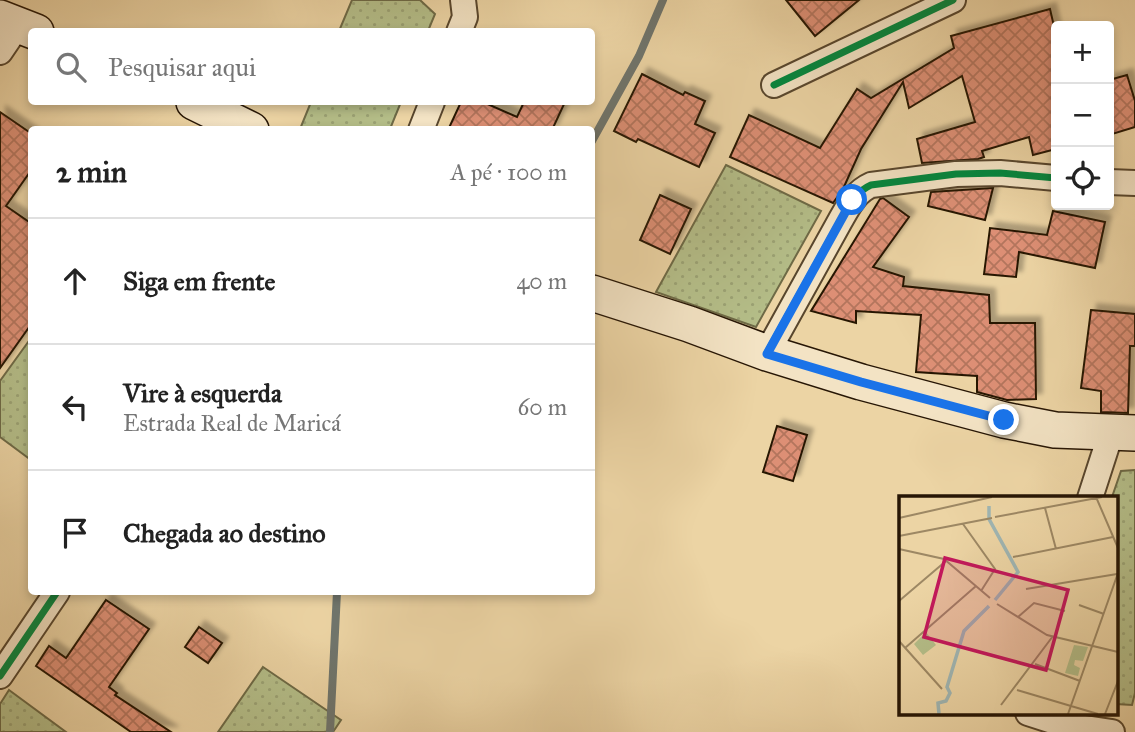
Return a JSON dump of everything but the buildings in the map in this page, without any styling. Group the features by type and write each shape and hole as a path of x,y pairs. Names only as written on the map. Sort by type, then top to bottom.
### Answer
{"main road":[{"path":"200,105 243,126"},
{"path":"595,294 689,324 767,354 1004,420 1055,430 1123,433"}],"street":[{"path":"461,28 465,17 463,0"},
{"path":"774,85 953,0"},
{"path":"423,126 431,105"},
{"path":"767,354 839,221 852,200 863,189 872,185 956,174 1000,173 1051,178"},
{"path":"1114,182 1135,183"},
{"path":"1091,496 1123,433"},
{"path":"0,676 55,595"},
{"path":"1015,732 1022,714"},
{"path":"1031,714 1065,724 1112,732"}],"green space":[{"path":"352,0 420,0 435,14 429,28 340,28"},
{"path":"310,105 400,105 391,126 301,126"},
{"path":"726,165 821,211 756,327 656,292"},
{"path":"28,342 28,458 0,437 0,381"},
{"path":"1135,470 1135,693 1132,705 1118,704 1118,496 1112,496 1121,471"},
{"path":"263,667 341,720 333,732 218,732"},
{"path":"9,690 66,732 0,732 0,704"}],"waterway":[{"path":"595,136 639,56 663,0"},
{"path":"330,732 337,595"}],"cycle path":[{"path":"774,85 953,0"},
{"path":"767,353 846,210 865,188 956,174 1000,173 1051,178"},
{"path":"0,676 55,595"}],"route":[{"path":"852,200 767,354 1004,420"}]}
